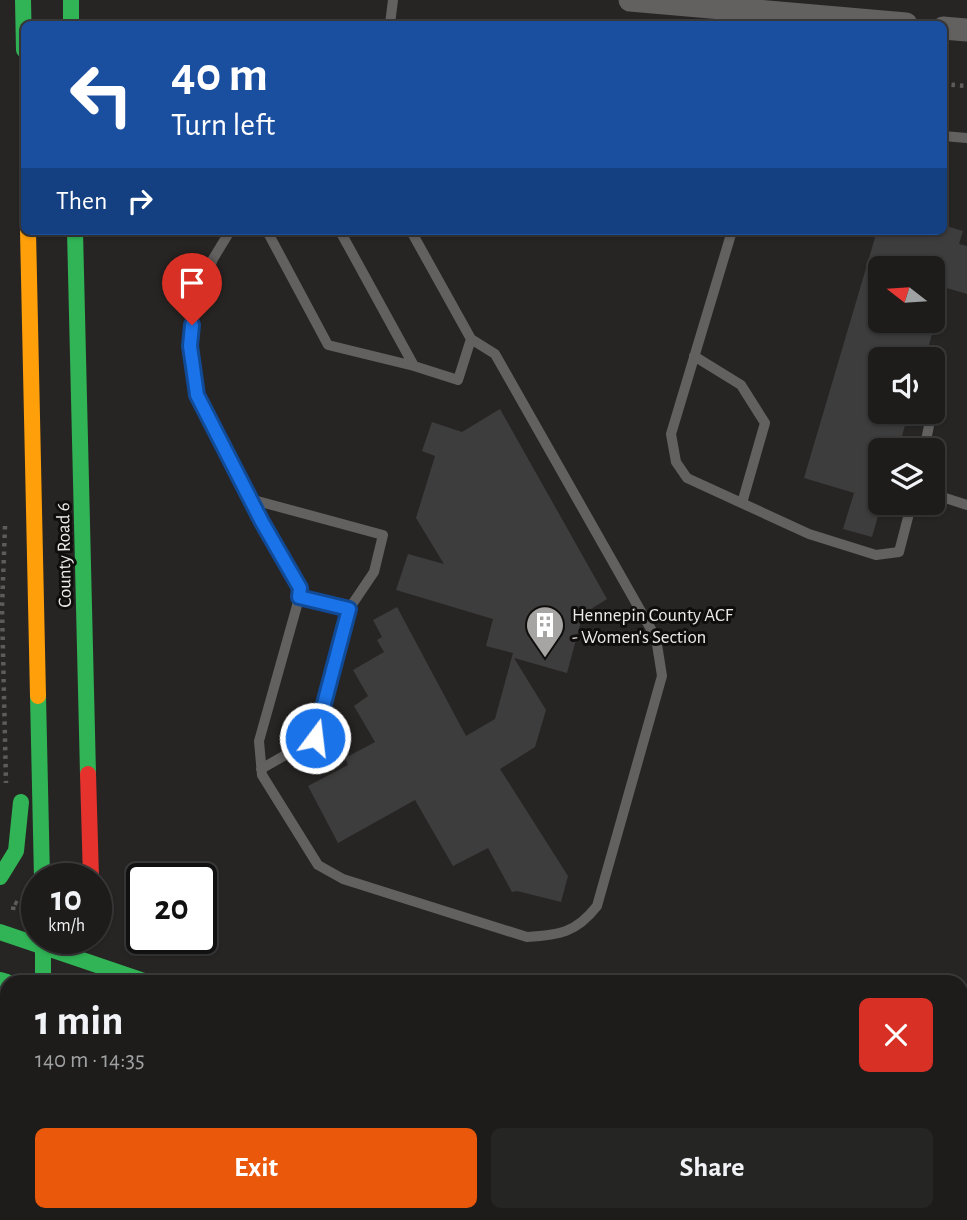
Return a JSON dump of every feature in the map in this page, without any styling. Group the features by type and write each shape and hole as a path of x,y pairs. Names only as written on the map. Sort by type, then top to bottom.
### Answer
{"main road":[{"path":"23,0 23,21"},
{"path":"71,0 71,21"},
{"name":"County Road 6","path":"28,235 42,863"},
{"name":"County Road 6","path":"75,235 91,863"},
{"path":"19,649 36,589"},
{"path":"0,877 9,868 18,850 21,832 21,779"},
{"path":"0,932 21,937"},
{"path":"43,954 43,975"},
{"path":"82,954 132,975"},
{"path":"92,957 92,975"}],"street":[{"path":"629,0 770,19 824,21"},
{"path":"947,28 967,30"}],"lane":[{"path":"390,21 393,0"},
{"path":"947,136 967,138"},
{"path":"228,235 213,259 194,303 190,346 197,395 250,499 300,588 259,741 262,775 318,865 343,879 527,937 557,935 584,923 597,906 662,676 656,638 495,354 471,339 413,235"},
{"path":"269,235 328,345 458,380 471,339"},
{"path":"342,235 414,366"},
{"path":"731,235 671,434 676,462 687,478 809,534 876,555 899,552 909,515"},
{"path":"694,356 741,385 765,423 742,503"},
{"path":"945,498 967,505"},
{"path":"250,499 383,535 374,572 349,609 315,738 261,769"},
{"path":"299,597 349,609"}],"path":[{"path":"947,84 967,86"},
{"path":"5,513 2,608 6,791"}],"building":[{"path":"947,226 963,231 959,244 967,246 967,294 945,288 945,256 870,256 876,235 947,235"},
{"path":"868,261 868,333 932,333 928,347 868,347 868,424 905,424 901,438 868,438 868,515 878,515 872,537 843,529 854,493 804,478"},
{"name":"Hennepin County ACF - Women's Section","path":"500,409 607,599 583,614 567,673 514,658 546,710 535,747 500,769 568,876 561,902 512,892 488,848 453,866 415,800 338,843 308,786 348,765 345,758 375,742 354,706 368,696 353,670 384,652 377,640 382,637 373,620 397,607 466,736 495,719 513,653 486,646 493,619 396,590 408,554 444,564 416,518 435,456 422,451 432,422 462,432"}],"traffic: fast":[{"path":"23,0 23,21"},
{"path":"71,0 71,21"},
{"path":"75,235 88,774"},
{"path":"38,696 42,863"},
{"path":"0,877 16,851 21,802"},
{"path":"0,932 126,975"},
{"path":"43,954 43,975"}],"traffic: slow":[{"path":"28,235 38,696"}],"traffic: jam":[{"path":"88,774 91,863"}],"place":[{"name":"Hennepin County ACF - Women's Section","path":"545,659"}],"route":[{"path":"192,325 190,346 197,395 262,522 300,588 299,597 349,609 315,738"}]}
